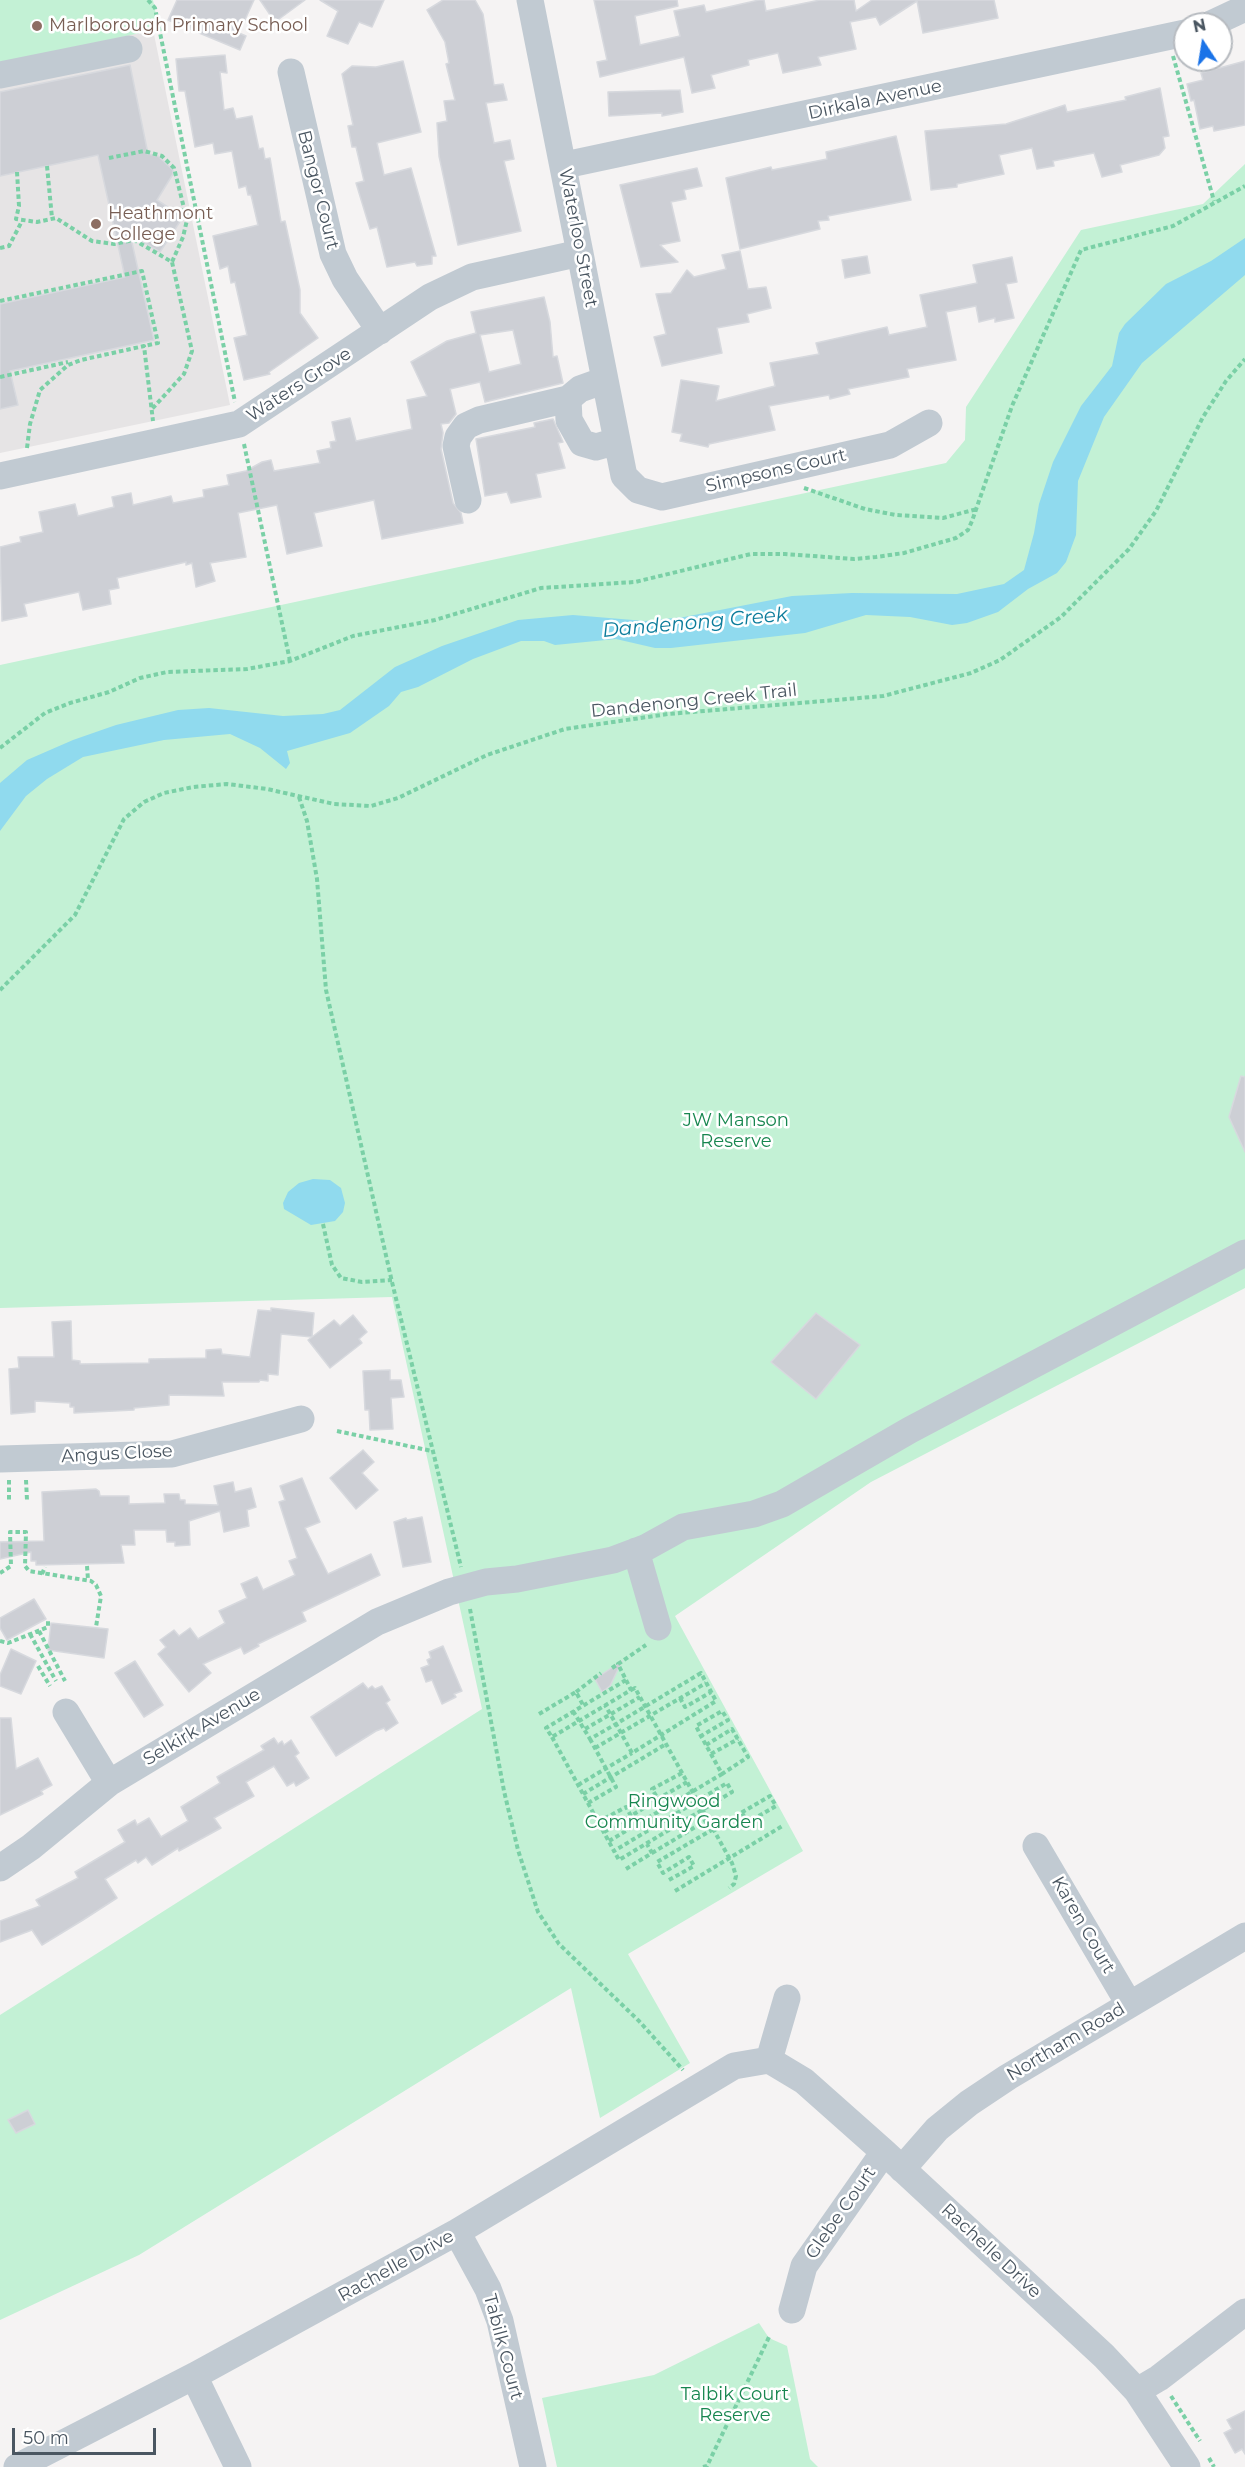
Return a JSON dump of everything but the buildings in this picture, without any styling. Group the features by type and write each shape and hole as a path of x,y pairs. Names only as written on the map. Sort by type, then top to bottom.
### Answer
{"street":[{"name":"Waterloo Street","path":"530,0 565,165 624,476"},
{"name":"Dirkala Avenue","path":"565,165 1173,36"},
{"path":"0,75 129,49"},
{"name":"Bangor Court","path":"291,72 333,254 345,279 380,331"},
{"name":"Waters Grove","path":"0,476 240,424 430,297 472,277 580,253"},
{"path":"468,500 456,446 458,437 466,426 479,420 568,399 580,389 605,380"},
{"path":"568,399 569,420 582,443 596,447 617,441"},
{"name":"Simpsons Court","path":"624,476 638,490 662,497 890,445 929,423"},
{"name":"Selkirk Avenue","path":"0,1868 31,1847 109,1783 357,1633 417,1606 502,1584 613,1560 696,1523 754,1514 782,1504 910,1430 1244,1254"},
{"name":"Angus Close","path":"4,1468 172,1454 301,1419"},
{"path":"636,1551 656,1619"},
{"path":"66,1712 109,1783"},
{"name":"Karen Court","path":"1036,1846 1130,2004"},
{"name":"Northam Road","path":"893,2160 969,2103 1245,1936"},
{"path":"769,2060 787,1998"},
{"name":"Rachelle Drive","path":"17,2467 194,2376 457,2232 690,2090 734,2066 769,2060 804,2081 893,2160 1095,2348 1137,2391 1187,2467"},
{"name":"Glebe Court","path":"792,2310 804,2266 826,2231 893,2160"},
{"name":"Tabilk Court","path":"457,2232 488,2289 497,2313 533,2467"},
{"path":"1137,2391 1245,2312"},
{"path":"194,2376 238,2467"}],"path":[{"path":"148,0 155,8 290,661"},
{"path":"1185,72 1214,201"},
{"path":"109,158 144,151 162,156 174,168 187,220 183,237 172,262 192,351 184,374 152,410"},
{"path":"47,166 52,219"},
{"path":"17,172 19,206 16,219 22,221 56,218 92,241 114,244 134,240 172,262"},
{"path":"0,748 45,714 70,703 109,692 140,678 167,672 247,669 290,661 353,636 435,620 547,587 635,582 751,554 854,559 904,553 956,538 968,530 978,509 1012,406 1081,250 1173,226 1214,201 1245,186"},
{"path":"0,248 9,246 22,221"},
{"path":"0,301 142,271 158,343 0,377"},
{"path":"144,346 153,425"},
{"name":"Dandenong Creek Trail","path":"0,990 75,915 124,819 144,802 175,790 212,784 267,789 334,804 371,806 398,798 487,755 565,729 668,714 883,696 971,673 1000,660 1061,617 1129,549 1156,512 1203,417 1226,381 1245,359"},
{"path":"27,452 30,424 40,390 68,364 81,360"},
{"path":"801,487 865,509 896,515 943,518 978,509"},
{"path":"298,797 307,821 317,879 326,990 467,1593 504,1791 518,1850 538,1912 559,1944 666,2048 685,2074 690,2090"},
{"path":"323,1224 332,1265 341,1278 362,1282 392,1280"},
{"path":"337,1431 432,1451"},
{"path":"4,1468 9,1501"},
{"path":"26,1476 27,1500"},
{"path":"0,1573 11,1566 10,1532 26,1532 25,1566 34,1573 88,1580 96,1585 101,1596 96,1627"},
{"path":"87,1566 88,1580"},
{"path":"42,1574 45,1567"},
{"path":"612,1668 655,1639 652,1616 656,1619"},
{"path":"0,1641 8,1643 39,1631 48,1627 48,1621"},
{"path":"39,1631 65,1680"},
{"path":"30,1634 56,1681"},
{"path":"618,1664 631,1690"},
{"path":"38,1665 50,1686"},
{"path":"539,1714 576,1692 601,1673"},
{"path":"578,1785 717,1701 701,1673 590,1739"},
{"path":"614,1851 727,1783 732,1792 619,1860 614,1851 609,1841 552,1737 546,1728 626,1680"},
{"path":"595,1748 706,1683"},
{"path":"552,1737 635,1688 729,1858 736,1876 734,1884 729,1888"},
{"path":"576,1692 583,1705"},
{"path":"680,1698 685,1707 711,1692"},
{"path":"585,1729 640,1697"},
{"path":"605,1706 632,1753"},
{"path":"573,1711 616,1787 588,1803"},
{"path":"701,1736 728,1720 722,1712 696,1726 701,1736 722,1774"},
{"path":"609,1841 748,1757 732,1729 706,1744"},
{"path":"711,1754 738,1739"},
{"path":"583,1794 666,1744"},
{"path":"663,1809 652,1789 682,1773"},
{"path":"604,1832 687,1782"},
{"path":"669,1881 694,1866 689,1857 663,1873 657,1862 770,1796 776,1806 748,1822 742,1813"},
{"path":"598,1822 626,1807 632,1816"},
{"path":"626,1869 707,1820"},
{"path":"675,1891 784,1825"},
{"path":"647,1844 652,1853"},
{"path":"706,2467 770,2335"}],"shaded area":[{"name":"Heathmont College","path":"0,0 153,0 149,10 230,405 0,453"}],"green space":[{"path":"0,0 153,0 159,29 0,63"},
{"path":"1245,164 1245,1288 871,1482 675,1616 803,1851 628,1954 690,2063 600,2118 571,1988 139,2255 0,2320 0,2015 482,1709 392,1297 0,1308 0,665 946,463 965,440 966,407 1081,230 1203,204"},
{"name":"Talbik Court Reserve","path":"759,2323 769,2338 787,2346 810,2459 818,2467 557,2467 542,2398 654,2375"}],"water":[{"name":"Dandenong Creek","path":"1245,238 1245,275 1142,363 1104,417 1078,481 1076,535 1066,562 1057,573 1028,589 998,612 967,623 952,625 910,617 866,615 805,633 671,648 655,648 616,639 555,645 544,641 521,641 473,659 418,687 401,692 389,706 350,733 287,751 290,763 286,769 260,748 230,734 164,740 83,757 47,779 26,796 0,831 0,783 27,760 73,740 116,725 178,710 209,708 283,716 323,714 340,710 395,667 442,646 518,620 573,615 645,621 684,617 792,596 852,593 957,594 1004,584 1024,570 1039,504 1053,462 1081,406 1112,366 1119,333 1125,324 1166,284 1211,261"},
{"path":"313,1179 330,1180 341,1188 345,1203 343,1212 335,1221 311,1225 284,1209 283,1203 288,1192 299,1183"}],"place":[{"name":"Marlborough Primary School","path":"37,26"},
{"name":"Heathmont College","path":"96,224"}],"park label":[{"name":"JW Manson Reserve","path":"736,1131"},
{"name":"Ringwood Community Garden","path":"674,1812"}]}
